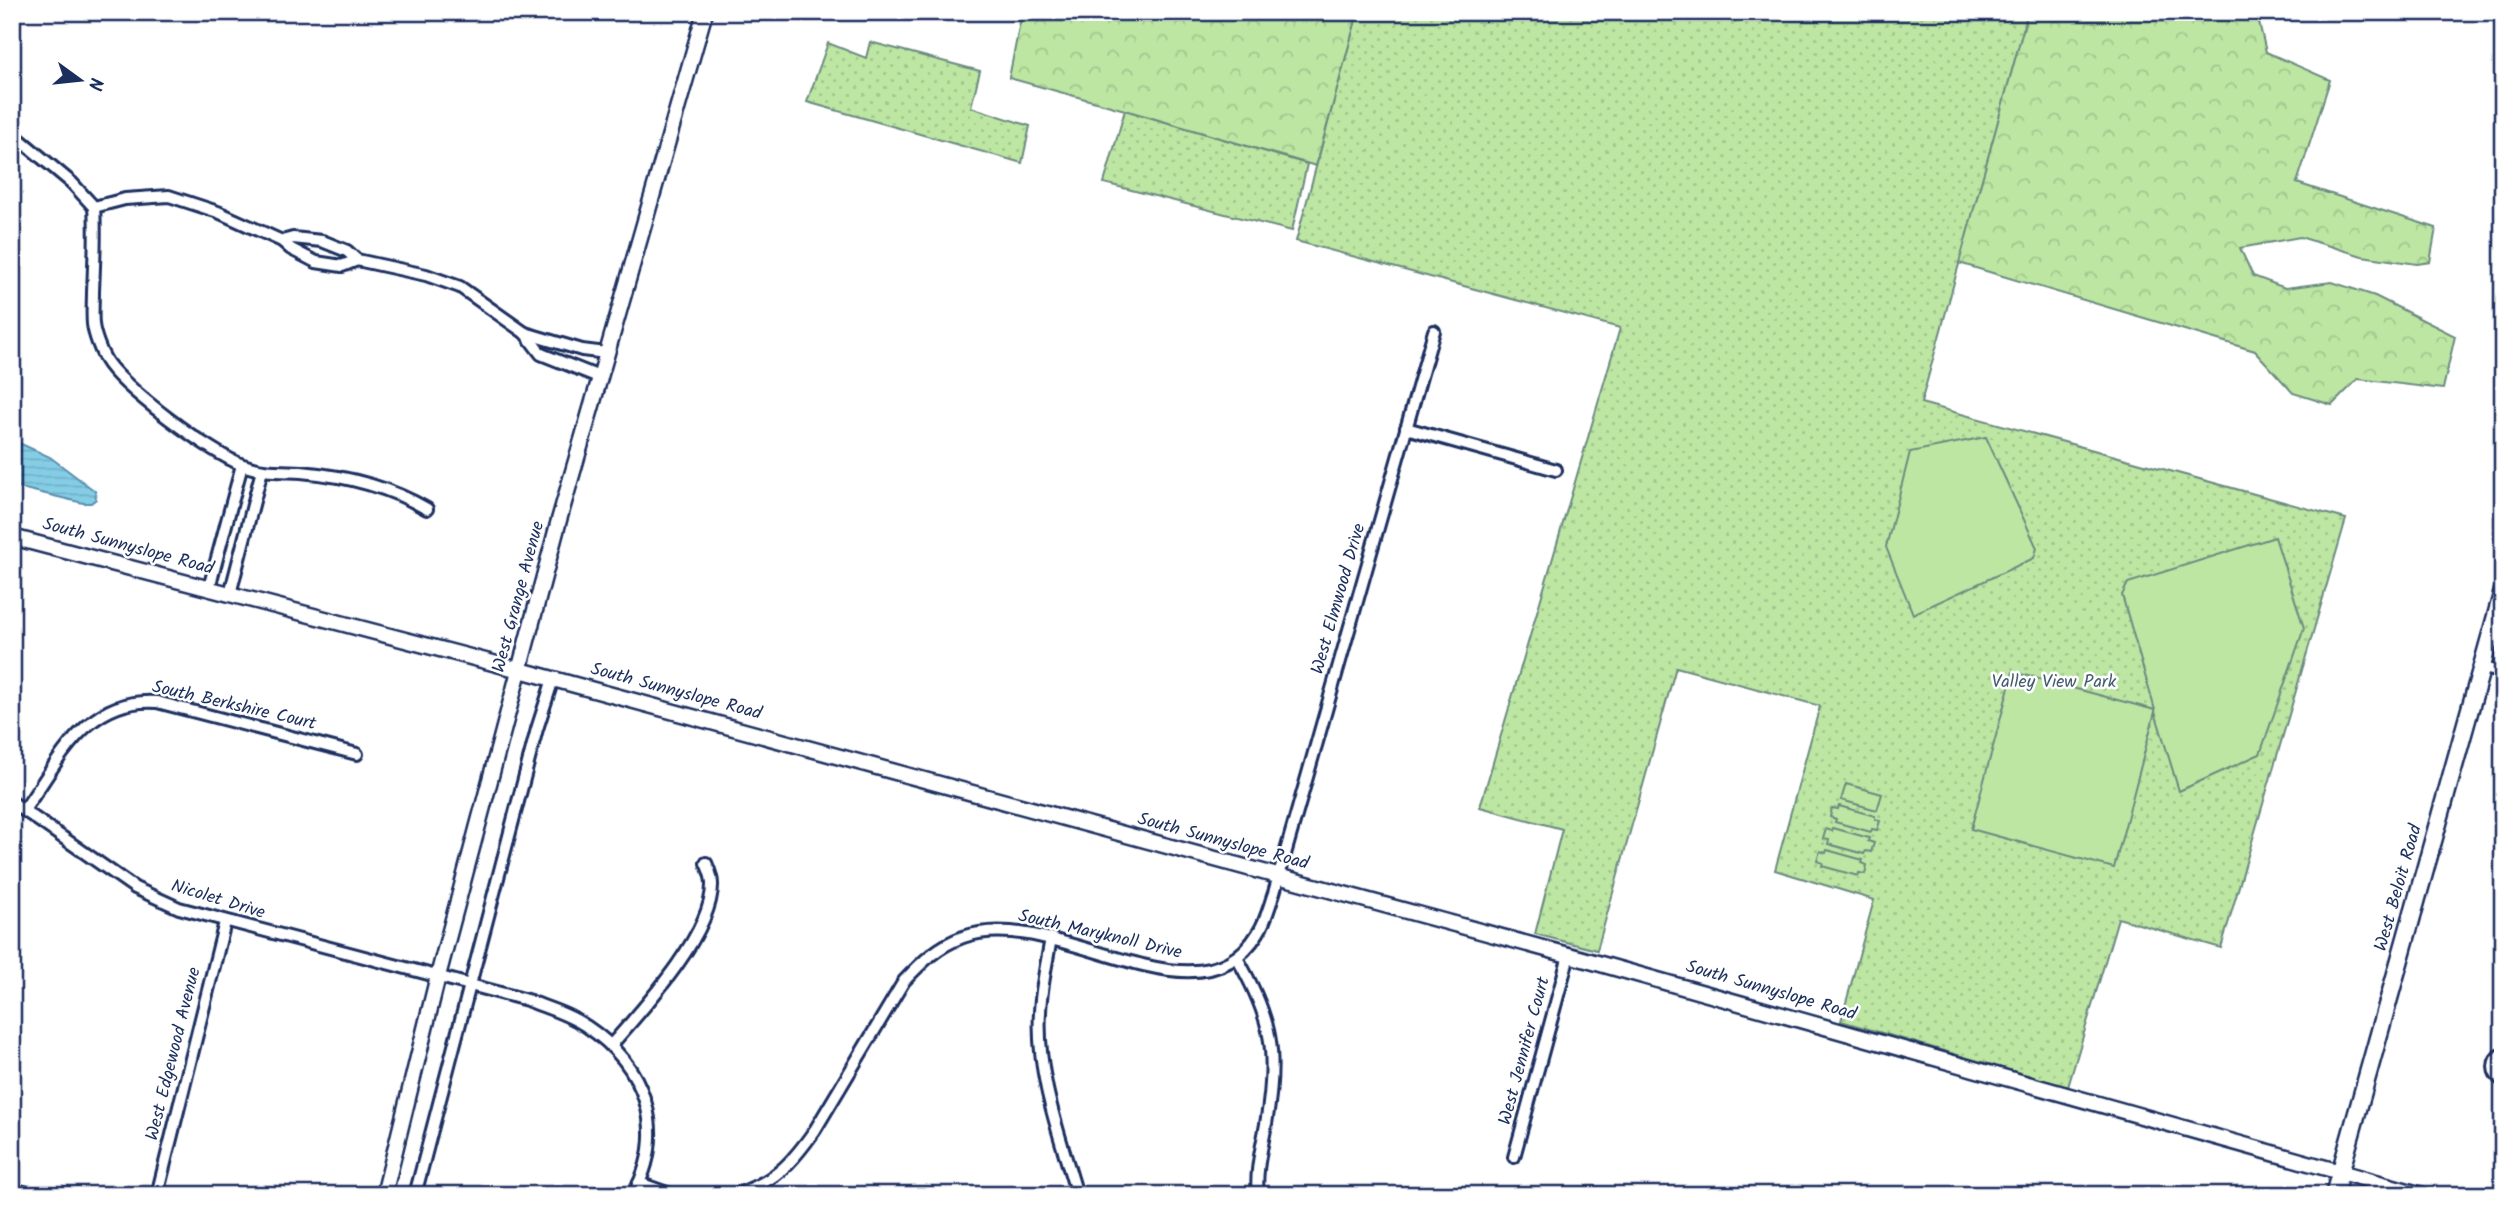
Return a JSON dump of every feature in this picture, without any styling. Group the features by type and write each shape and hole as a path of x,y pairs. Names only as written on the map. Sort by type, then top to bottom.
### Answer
{"main road":[{"name":"West Beloit Road","path":"2333,1195 2503,591"}],"street":[{"name":"West Grange Avenue","path":"384,1195 438,976 599,377 677,118 705,12"},
{"path":"12,133 72,183 94,207 96,235 93,325 105,360 125,382 213,450 242,465 262,470 303,472 357,480 404,495 427,509"},
{"path":"94,207 125,199 169,196 218,212 282,241 316,262 342,266 357,260"},
{"path":"282,241 293,238 322,241 347,251 357,260 426,275 460,287 525,333 541,354 599,377"},
{"name":"West Elmwood Drive","path":"1278,877 1434,331"},
{"path":"525,333 582,350 606,353"},
{"path":"1406,428 1556,470"},
{"path":"209,588 242,465"},
{"path":"230,594 262,470"},
{"name":"South Sunnyslope Road","path":"12,537 520,670 1569,955 2422,1195"},
{"path":"2481,667 2503,673"},
{"path":"415,1195 537,729 553,679"},
{"name":"South Berkshire Court","path":"24,810 77,736 92,720 102,713 131,702 157,702 357,754"},
{"name":"Nicolet Drive","path":"12,802 149,896 195,914 470,984 527,1000 573,1018 612,1044 632,1070 646,1099 651,1127 650,1146 633,1195"},
{"path":"612,1044 673,972 693,938 710,896 712,884 706,863"},
{"name":"South Maryknoll Drive","path":"734,1195 764,1183 785,1168 798,1153 815,1130 904,981 934,952 965,936 981,932 1015,931 1181,973 1211,970 1237,958 1259,932 1278,877"},
{"name":"West Edgewood Avenue","path":"157,1195 225,922"},
{"path":"1051,938 1041,991 1041,1049 1048,1091 1077,1195"},
{"name":"West Jennifer Court","path":"1514,1157 1569,955"},
{"path":"1237,958 1259,1000 1269,1028 1272,1047 1272,1089 1259,1161 1258,1195"},
{"path":"2503,1053 2496,1058 2494,1064 2495,1072 2503,1081"},
{"path":"639,1183 673,1195"},
{"path":"764,1183 769,1195"},
{"path":"12,1189 35,1195"}],"green space":[{"path":"1022,12 1083,12 1108,19 1150,15 1151,12 1358,12 1316,166 1009,78"},
{"name":"Valley View Park","path":"1358,12 2028,12 1921,403 2346,519 2221,948 2118,918 2068,1087 1841,1021 1874,900 1775,870 1820,706 1676,667 1597,950 1535,934 1562,829 1480,807 1620,328 1296,241"},
{"path":"2028,12 2262,12 2259,22 2266,52 2330,80 2297,183 2436,228 2430,262 2417,264 2362,256 2300,237 2240,248 2253,276 2285,288 2332,282 2375,296 2455,336 2443,389 2358,379 2332,405 2293,393 2255,351 1959,263"},
{"path":"870,42 980,71 971,107 1030,126 1022,163 807,102 828,43 866,58"},
{"path":"1125,110 1307,164 1292,231 1104,183"},
{"path":"1986,437 2037,548 2034,558 1913,614 1886,547 1910,452"},
{"path":"2275,537 2304,628 2260,754 2179,791 2155,712 2114,868 1971,829 2013,672 2155,710 2122,595 2128,583"},
{"path":"1846,784 1882,794 1877,810 1841,800"},
{"path":"1839,806 1875,816 1875,819 1880,821 1877,830 1872,829 1871,832 1835,822 1836,819 1830,817 1832,808 1838,809"},
{"path":"1833,828 1869,838 1868,841 1874,843 1871,852 1866,851 1864,854 1828,844 1829,840 1823,839 1826,829 1832,831"},
{"path":"1827,850 1863,860 1862,863 1867,865 1865,874 1859,873 1858,876 1822,866 1823,863 1817,861 1820,851 1826,853"}],"water":[{"path":"12,433 19,443 50,457 95,491 96,499 91,503 83,503 12,486"}]}
